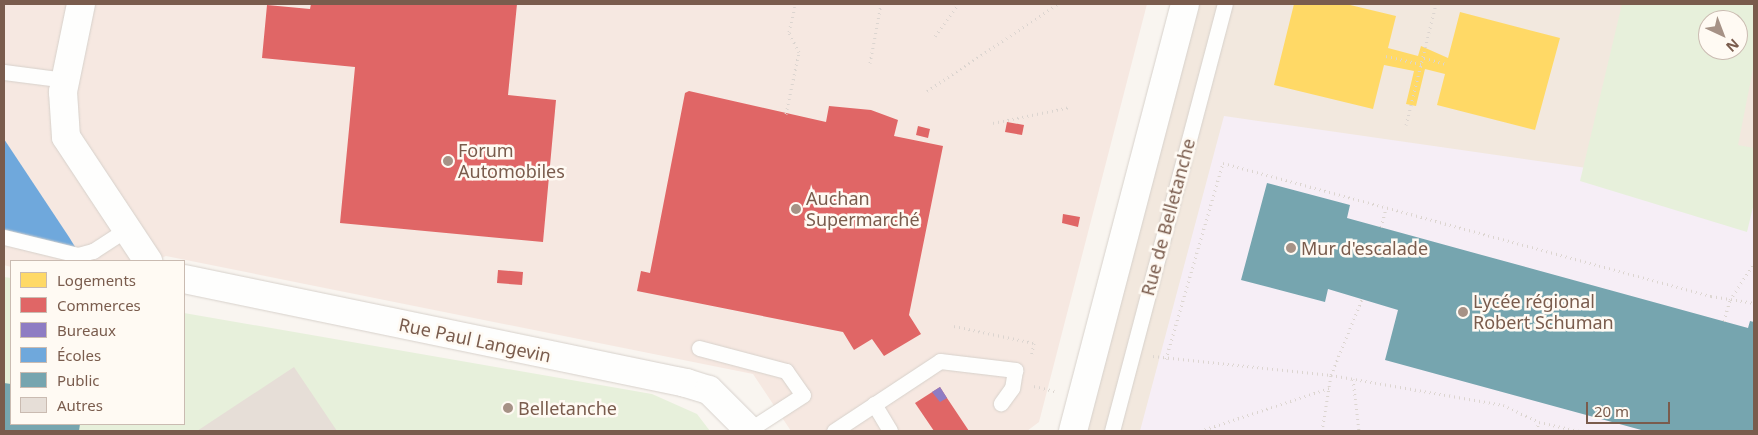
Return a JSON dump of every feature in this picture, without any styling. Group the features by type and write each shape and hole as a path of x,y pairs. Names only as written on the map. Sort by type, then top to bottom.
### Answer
{"street":[{"path":"81,4 66,80 66,137 125,230 147,260"},
{"name":"Rue de Belletanche","path":"1073,431 1185,4"},
{"name":"Rue Paul Langevin","path":"185,280 686,383 709,390 749,431"}],"lane":[{"name":"Rue de Belletanche","path":"1112,431 1225,4"},
{"path":"4,72 66,80"},
{"path":"4,237 78,255 93,251 125,230"},
{"path":"699,348 786,370 803,395 749,431"},
{"path":"834,431 940,361 1015,370 1012,388 1001,403"},
{"path":"874,404 890,431"}],"path":[{"path":"870,63 881,4"},
{"path":"935,36 958,4"},
{"path":"927,91 1056,4"},
{"path":"1406,125 1436,4"},
{"path":"786,114 799,52 789,32 795,7"},
{"path":"1386,56 1422,64"},
{"path":"1424,58 1447,64"},
{"path":"993,123 1070,107"},
{"path":"1166,360 1223,163 1730,300 1754,304"},
{"path":"1381,227 1386,208"},
{"path":"1724,322 1730,300 1754,263"},
{"path":"1322,431 1331,375 1362,299"},
{"path":"1133,352 1166,360 1331,375 1503,405 1539,422 1579,431"},
{"path":"1354,379 1359,431"},
{"path":"1200,431 1329,388"},
{"path":"1536,431 1539,422"}],"shaded area":[{"path":"4,4 1147,4 1039,422 1027,431 791,431 753,374 166,256 156,260 10,260 10,267 4,265"},
{"name":"Lycée régional Robert Schuman","path":"1185,4 1754,4 1754,431 1073,431"},
{"name":"Lycée régional Robert Schuman","path":"1224,116 1754,192 1754,431 1140,431"}],"green space":[{"path":"1622,4 1754,5 1754,64 1738,145 1754,148 1754,203 1747,232 1580,181"},
{"path":"4,277 10,278 10,425 185,425 185,313 652,394 697,414 710,431 4,431"}],"building: Logements":[{"path":"1294,4 1346,4 1396,16 1388,48 1418,56 1421,46 1448,58 1460,12 1560,38 1535,130 1437,105 1445,74 1425,69 1416,106 1406,104 1414,71 1384,65 1373,109 1274,85"}],"building: Commerces":[{"name":"Forum Automobiles","path":"311,4 517,4 508,95 556,100 543,242 340,223 355,67 262,58 267,5 310,9"},
{"name":"Auchan Supermarché","path":"689,91 826,122 829,106 871,110 898,120 894,136 943,146 909,315 921,334 884,356 872,339 854,350 843,332 637,291 641,271 650,273 685,93"},
{"path":"1007,122 1024,125 1022,135 1005,132"},
{"path":"918,126 930,129 928,138 916,135"},
{"path":"1063,214 1080,217 1078,227 1062,223"},
{"path":"498,270 523,272 522,285 497,283"},
{"path":"940,387 969,431 934,431 915,403"}],"building: Bureaux":[{"path":"940,387 947,398 940,402 932,392"}],"building: Écoles":[{"path":"4,139 69,237 77,250 4,237"}],"building: Public":[{"path":"1267,183 1350,205 1347,218 1748,328 1750,321 1754,322 1754,431 1645,431 1385,360 1398,310 1328,289 1325,302 1241,280"},
{"path":"4,383 10,384 10,425 80,425 79,431 4,431"}],"building: Autres":[{"path":"294,367 337,431 197,431"}],"place":[{"name":"Forum Automobiles","path":"448,161"},
{"name":"Auchan Supermarché","path":"796,209"},
{"name":"Mur d'escalade","path":"1291,248"},
{"name":"Lycée régional Robert Schuman","path":"1463,312"},
{"name":"Belletanche","path":"508,408"}]}
